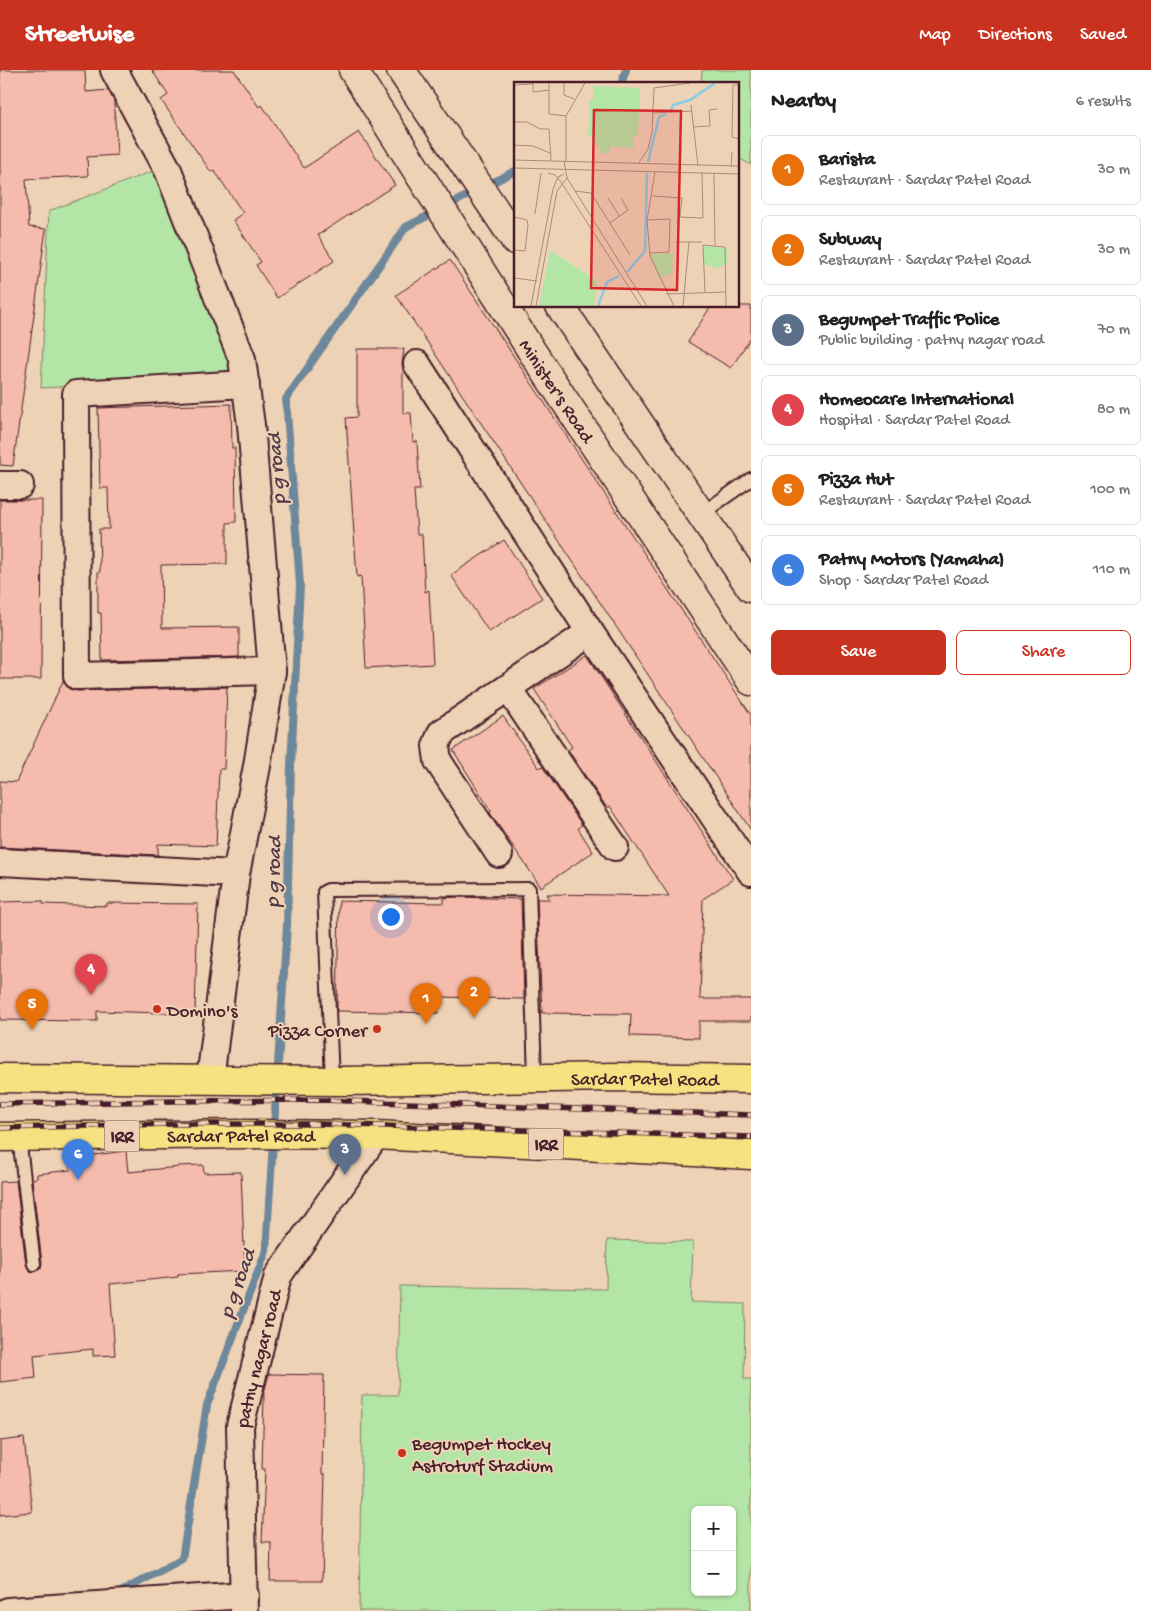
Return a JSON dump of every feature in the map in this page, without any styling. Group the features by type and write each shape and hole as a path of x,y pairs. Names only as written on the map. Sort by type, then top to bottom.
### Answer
{"main road":[{"name":"Minister's Road","path":"353,70 533,353 751,681"},
{"path":"402,70 416,94 514,239"},
{"path":"561,308 751,588"},
{"name":"Sardar Patel Road","path":"0,1078 304,1081 535,1078 751,1079"},
{"name":"Sardar Patel Road","path":"10,1137 244,1134 376,1135 751,1155"}],"street":[{"path":"114,70 168,170 242,359 251,425 272,671 257,766 236,874 223,1080"},
{"path":"417,364 590,632 751,872"},
{"path":"246,384 76,394 77,676 272,671"},
{"path":"499,854 438,761 436,746 441,734 590,632"},
{"path":"508,688 615,847"},
{"path":"0,862 236,874"},
{"name":"patny nagar road","path":"244,1603 240,1426 278,1276 376,1135"},
{"path":"8,1611 132,1603 244,1603"}],"lane":[{"path":"701,514 751,479"},
{"path":"332,1081 324,892 326,891 529,889 535,1078"},
{"path":"10,1137 34,1264"}],"green space":[{"path":"702,70 751,70 751,165 738,158 738,82 701,82"},
{"path":"161,168 239,376 41,388 49,211"},
{"path":"607,1240 693,1242 691,1302 745,1304 744,1379 751,1379 751,1611 359,1611 362,1395 398,1395 400,1286 606,1289"}],"building":[{"path":"0,70 85,70 86,92 108,90 114,101 117,155 87,157 88,176 26,179 29,227 46,229 13,466 0,465"},
{"path":"152,70 234,70 259,107 262,105 304,168 359,132 395,185 318,235 334,261 277,298 256,265 261,262 233,220 243,213 214,170 211,172 161,100 168,95"},
{"path":"450,260 751,715 751,830 396,295"},
{"path":"751,306 751,337 731,368 688,342 710,308"},
{"path":"357,349 404,349 402,364 403,413 411,413 413,442 417,441 420,490 414,490 417,534 422,534 425,592 429,590 433,664 366,668 361,576 357,577 346,418 357,417"},
{"path":"231,404 232,448 235,448 236,522 227,523 227,564 161,565 162,628 239,627 239,657 102,660 101,613 98,613 98,572 100,572 99,529 109,529 108,488 100,488 98,408"},
{"path":"0,500 42,500 41,679 0,679"},
{"path":"504,540 542,598 489,632 451,575"},
{"path":"587,655 733,879 703,899 700,999 751,999 751,1021 699,1021 699,1038 630,1036 631,1014 542,1013 537,899 550,899 547,894 669,896 610,806 607,808 568,750 572,747 534,689"},
{"path":"63,681 69,689 77,691 227,687 224,769 219,769 216,846 158,844 158,855 0,847 0,781 16,782"},
{"path":"503,716 539,768 542,766 582,825 578,828 593,852 541,887 490,813 491,811 453,750"},
{"path":"444,898 521,899 524,999 438,997 438,1013 337,1011 339,901 444,903"},
{"path":"43,901 43,904 107,906 107,903 198,904 195,1014 97,1011 97,1021 0,1020 0,902"},
{"path":"126,1151 128,1172 203,1165 204,1173 241,1172 245,1271 178,1274 178,1277 110,1284 115,1355 93,1356 93,1349 34,1355 36,1378 0,1382 0,1182 16,1181 26,1265 30,1271 35,1272 41,1268 42,1263 32,1179 37,1178 37,1174 70,1170 69,1158"},
{"path":"269,1374 324,1375 322,1474 325,1474 322,1581 270,1581 271,1542 262,1542 265,1469 262,1469 264,1393"},
{"path":"24,1438 32,1512 0,1515 0,1441"}],"waterway":[{"name":"p g road","path":"622,82 626,70"},
{"name":"p g road","path":"117,1594 182,1559 207,1405 266,1251 287,925 291,765 300,585 286,399 406,227 514,172"}],"railway":[{"path":"0,1104 320,1100 751,1115"},
{"path":"0,1128 175,1124 319,1124 751,1137"}],"place":[{"name":"Homeocare International","path":"91,995"},
{"name":"Domino's","path":"157,1009"},
{"name":"Subway","path":"474,1018"},
{"name":"Barista","path":"426,1024"},
{"name":"Pizza Corner","path":"377,1029"},
{"name":"Pizza Hut","path":"32,1030"},
{"name":"Begumpet Traffic Police","path":"345,1175"},
{"name":"Patny Motors (Yamaha)","path":"78,1180"},
{"name":"Begumpet Hockey Astroturf Stadium","path":"402,1453"}]}
